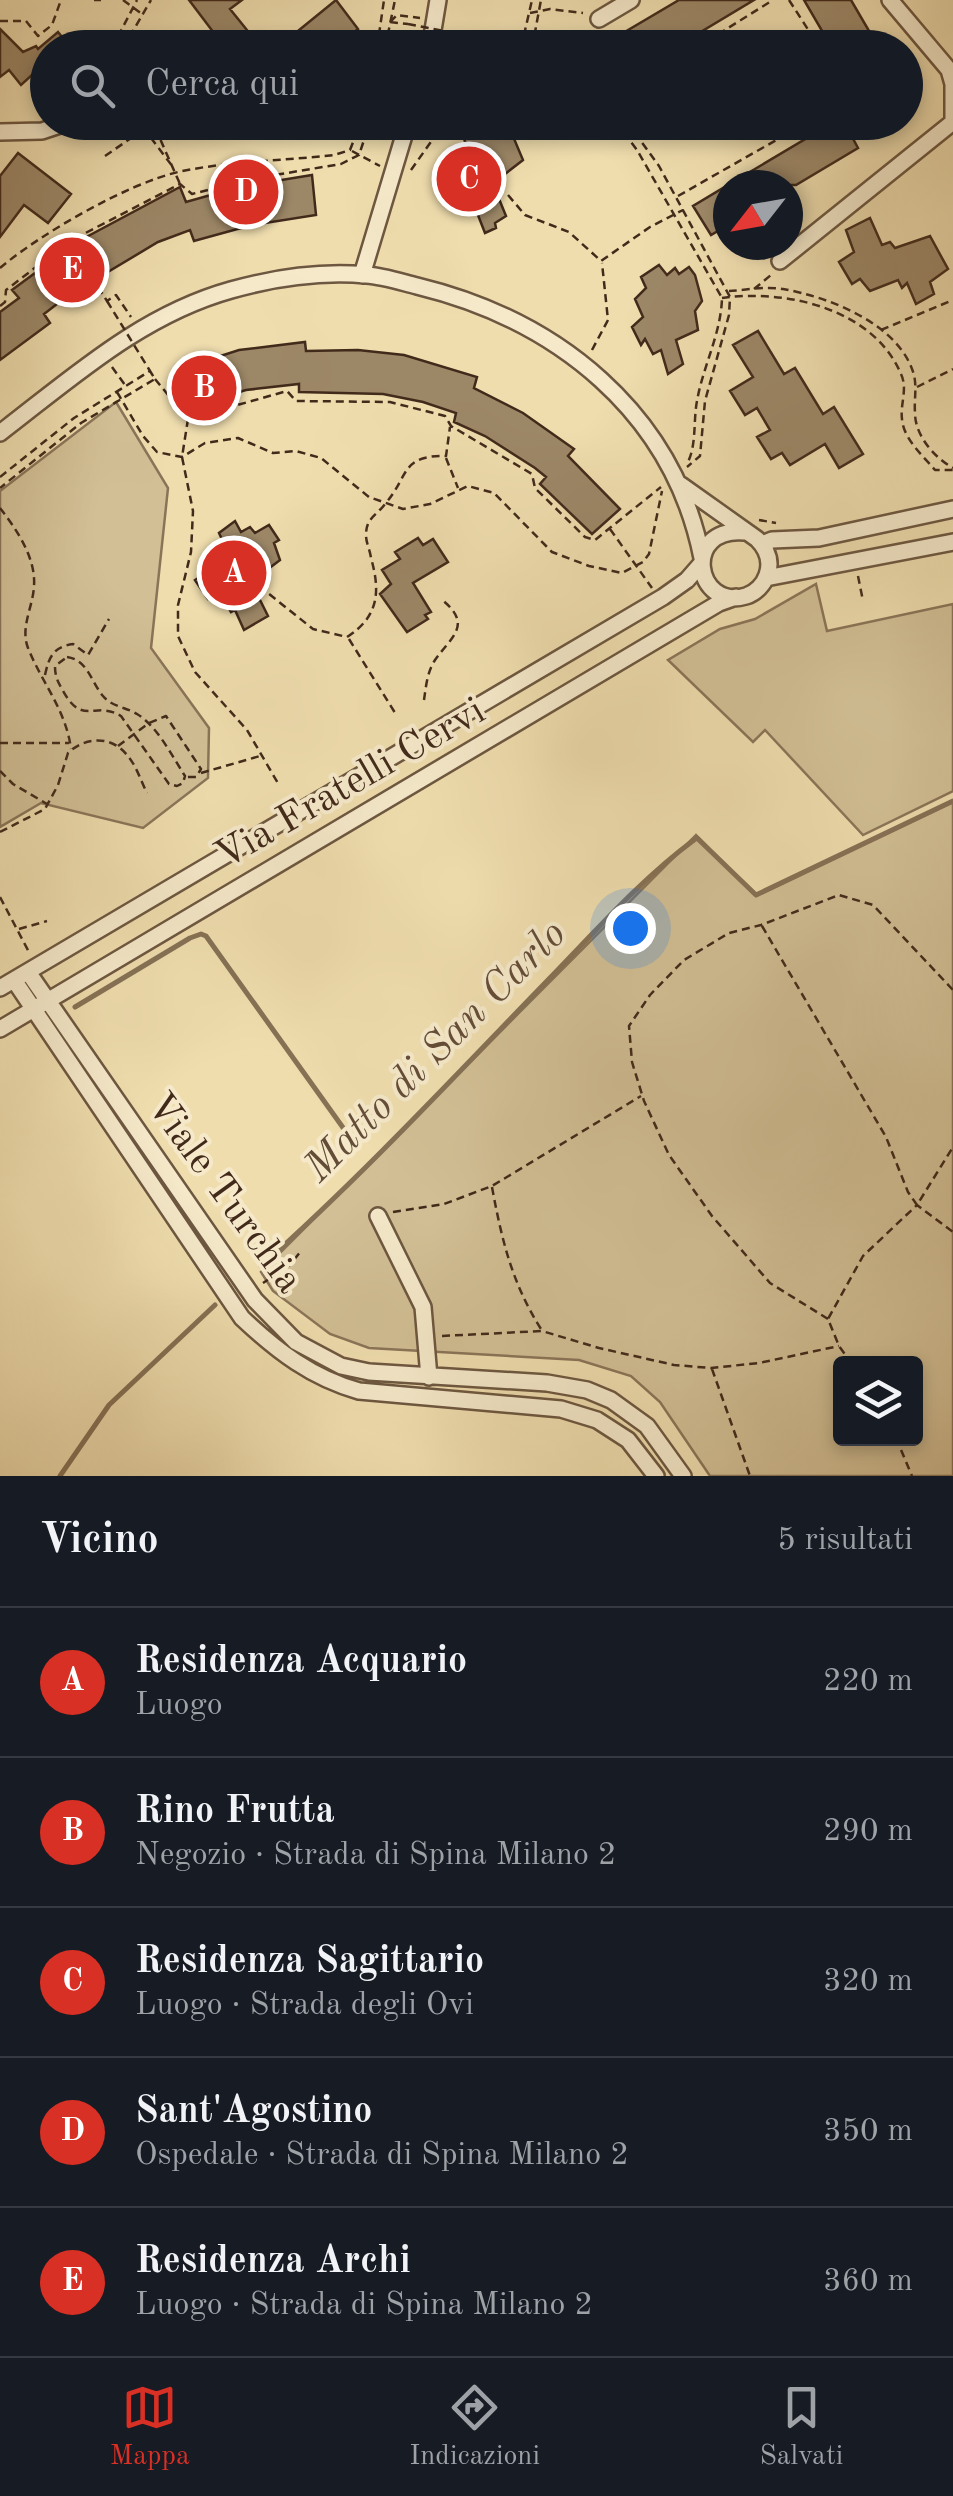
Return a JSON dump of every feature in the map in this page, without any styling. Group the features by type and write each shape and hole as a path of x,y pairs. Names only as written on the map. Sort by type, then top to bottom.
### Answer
{"street":[{"path":"434,30 438,0"},
{"path":"599,19 631,0"},
{"path":"890,0 915,30"},
{"path":"780,262 953,120 949,70 923,39"},
{"path":"0,132 30,131"},
{"path":"362,275 402,140"},
{"path":"0,433 139,330 184,307 230,290 318,274 362,275 442,292 480,305 531,328 576,356 629,410 674,484 708,584 716,592 736,598 758,590 769,564 750,526 674,484"},
{"path":"762,544 819,538 953,509"},
{"path":"702,561 707,545 718,535 750,526"},
{"path":"766,578 953,542"},
{"name":"Via Fratelli Cervi","path":"18,974 663,597 687,580 702,561"},
{"name":"Via Fratelli Cervi","path":"0,1029 719,603 736,598"},
{"name":"Viale Turchia","path":"18,974 242,1318 286,1356 334,1384 360,1391 561,1409 597,1420 628,1440 656,1476"},
{"name":"Viale Turchia","path":"40,1006 248,1291 296,1342 341,1366 428,1378 547,1383 587,1390 611,1400 647,1426 683,1476"},
{"path":"378,1216 423,1308 428,1378"}],"path":[{"path":"45,30 52,24 61,0"},
{"path":"94,0 100,0"},
{"path":"123,0 142,14"},
{"path":"121,30 137,0"},
{"path":"133,30 151,0"},
{"path":"380,30 384,0"},
{"path":"388,30 395,0"},
{"path":"526,30 532,0"},
{"path":"536,30 541,0"},
{"path":"724,30 772,0"},
{"path":"790,0 809,30"},
{"path":"530,13 583,13 599,19"},
{"path":"390,22 397,14 436,20"},
{"path":"382,20 438,30"},
{"path":"0,21 26,21 33,30"},
{"path":"105,156 128,140"},
{"path":"152,140 176,172"},
{"path":"161,140 180,184 192,194 251,179 341,164 359,155 364,140"},
{"path":"0,268 18,252 98,205 176,172 334,155 350,150 356,140"},
{"path":"423,154 433,140"},
{"path":"117,392 156,452 182,457 206,443 238,438 273,453 296,451 322,458 369,496 403,508 430,504 468,486 494,494 552,552 622,573 648,554 674,484 692,454 696,401 722,314 722,298 630,140"},
{"path":"188,419 287,391 296,400 390,402 445,416 451,426 532,474 534,488 586,537 596,540 674,484 700,456 705,402 729,316 727,291 677,197 640,140"},
{"path":"677,197 777,140"},
{"path":"350,150 392,173"},
{"path":"0,306 6,302 6,290 70,242 180,184"},
{"path":"508,195 525,215 569,232 602,262 608,320 594,348"},
{"path":"602,262 650,227 684,210"},
{"path":"754,297 754,290 773,274 780,262"},
{"path":"98,287 155,379 188,419 182,457 193,511 192,552 178,606 178,636 195,672 246,730 278,785"},
{"path":"727,291 779,288 833,301 863,316 892,340 914,372 914,417 936,458 953,469"},
{"path":"107,301 116,296 139,330"},
{"path":"722,298 779,296 830,310 858,324 882,344 902,375 902,421 912,444 935,470 953,469"},
{"path":"880,330 953,300"},
{"path":"103,355 126,386"},
{"path":"915,388 953,369"},
{"path":"0,477 40,443 150,371"},
{"path":"0,488 81,423 155,379"},
{"path":"451,426 446,456 458,490"},
{"path":"259,586 313,628 346,637 362,627 373,613 378,589 366,538 368,519 387,503 406,467 426,456 446,456"},
{"path":"0,508 28,555 35,582 24,628 28,647 68,728 70,746 44,809 0,832"},
{"path":"750,526 777,523"},
{"path":"609,528 653,590 664,583"},
{"path":"424,700 426,680 434,661 459,628 441,599"},
{"path":"45,677 49,657 59,646 72,644 88,656 109,618"},
{"path":"349,640 398,716"},
{"path":"185,776 184,783 169,784 127,722 113,711 89,713 70,704 54,674 60,660 75,658 111,704 136,712 149,723 185,776 191,778 262,756"},
{"path":"116,748 149,723 166,716 201,769 200,774"},
{"path":"0,743 70,746 98,739 129,756 147,793"},
{"path":"0,771 48,804"},
{"path":"846,1356 828,1320 770,1283 712,1216 669,1155 642,1096 632,1062 629,1026 650,995 684,960 729,933 839,896 873,905 953,990"},
{"path":"0,897 17,930 18,974"},
{"path":"17,930 47,921"},
{"path":"761,925 886,1137 908,1192 917,1205 953,1232"},
{"path":"378,1216 444,1204 492,1186 642,1096"},
{"path":"828,1320 863,1256 917,1205 953,1148"},
{"path":"492,1186 502,1242 521,1298 542,1331"},
{"path":"248,1291 290,1265 301,1251"},
{"path":"425,1336 542,1331 674,1365 712,1368 759,1363 839,1346"},
{"path":"712,1368 750,1476"},
{"path":"899,1446 912,1476"}],"shaded area":[{"path":"116,402 168,488 151,648 209,728 208,778 143,828 41,803 0,827 0,491"},
{"path":"816,584 827,631 953,604 953,791 863,835 765,730 753,742 668,660 720,629 755,619"},
{"path":"953,802 953,1476 710,1476 660,1402 631,1376 579,1360 369,1348 330,1334 273,1291 261,1272 696,835 756,896"}],"building":[{"path":"189,0 242,0 230,9 247,30 212,30"},
{"path":"336,0 358,29 357,30 299,30"},
{"path":"679,0 754,0 704,30 628,30"},
{"path":"804,0 851,0 868,30 822,30"},
{"path":"0,29 23,52 30,49 30,77 21,85 9,70 0,77"},
{"path":"464,140 515,140 523,160 496,181 499,187 495,189 506,216 495,223 496,228 485,233 476,210 471,212 462,196 448,201 438,177 459,165 457,149 466,144"},
{"path":"804,140 854,140 858,148 803,181 803,170 753,170"},
{"path":"18,153 71,194 48,223 24,205 0,237 0,176"},
{"path":"312,175 316,215 252,225 194,241 190,230 158,242 66,297 44,314 50,323 0,360 0,312 19,298 12,290 77,242 180,187 186,202 239,187"},
{"path":"713,194 713,234 711,235 693,206"},
{"path":"870,218 882,245 890,242 895,248 930,236 948,269 930,282 934,294 916,304 907,283 902,288 898,280 870,291 860,279 852,284 839,262 854,252 846,230"},
{"path":"659,265 667,275 675,268 679,274 689,267 702,301 695,311 698,330 676,340 683,364 668,374 661,350 653,354 645,339 641,345 632,327 643,317 635,299 646,288 641,277"},
{"path":"758,331 784,374 795,368 823,414 834,407 863,454 839,468 825,444 790,465 782,453 771,459 757,437 770,430 757,408 745,415 730,391 753,377 733,345"},
{"path":"305,342 306,351 358,350 404,355 477,377 474,388 523,413 574,449 568,456 620,509 592,534 540,484 546,477 535,468 485,436 454,422 456,413 423,402 383,394 299,392 299,384 246,390 193,406 180,369 239,350"},
{"path":"235,521 241,532 250,527 255,533 269,525 279,540 274,543 280,560 251,582 268,616 244,630 235,610 231,612 221,595 208,599 195,580 217,566 214,558 225,546 219,533"},
{"path":"418,538 423,545 433,539 448,562 413,583 431,612 425,615 428,619 407,632 380,594 391,584 382,570 400,559 395,552"}],"waterway":[{"name":"Matto di San Carlo","path":"261,1266 371,1162 618,908 694,840 697,838 756,895 953,801"},
{"path":"75,1007 190,938 206,936 349,1136"},
{"name":"Matto di San Carlo","path":"60,1476 109,1405 215,1305"}],"place":[{"name":"Residenza Sagittario","path":"469,179"},
{"name":"Sant'Agostino","path":"246,192"},
{"name":"Residenza Archi","path":"72,270"},
{"name":"Rino Frutta","path":"204,388"},
{"name":"Residenza Acquario","path":"234,573"}]}
